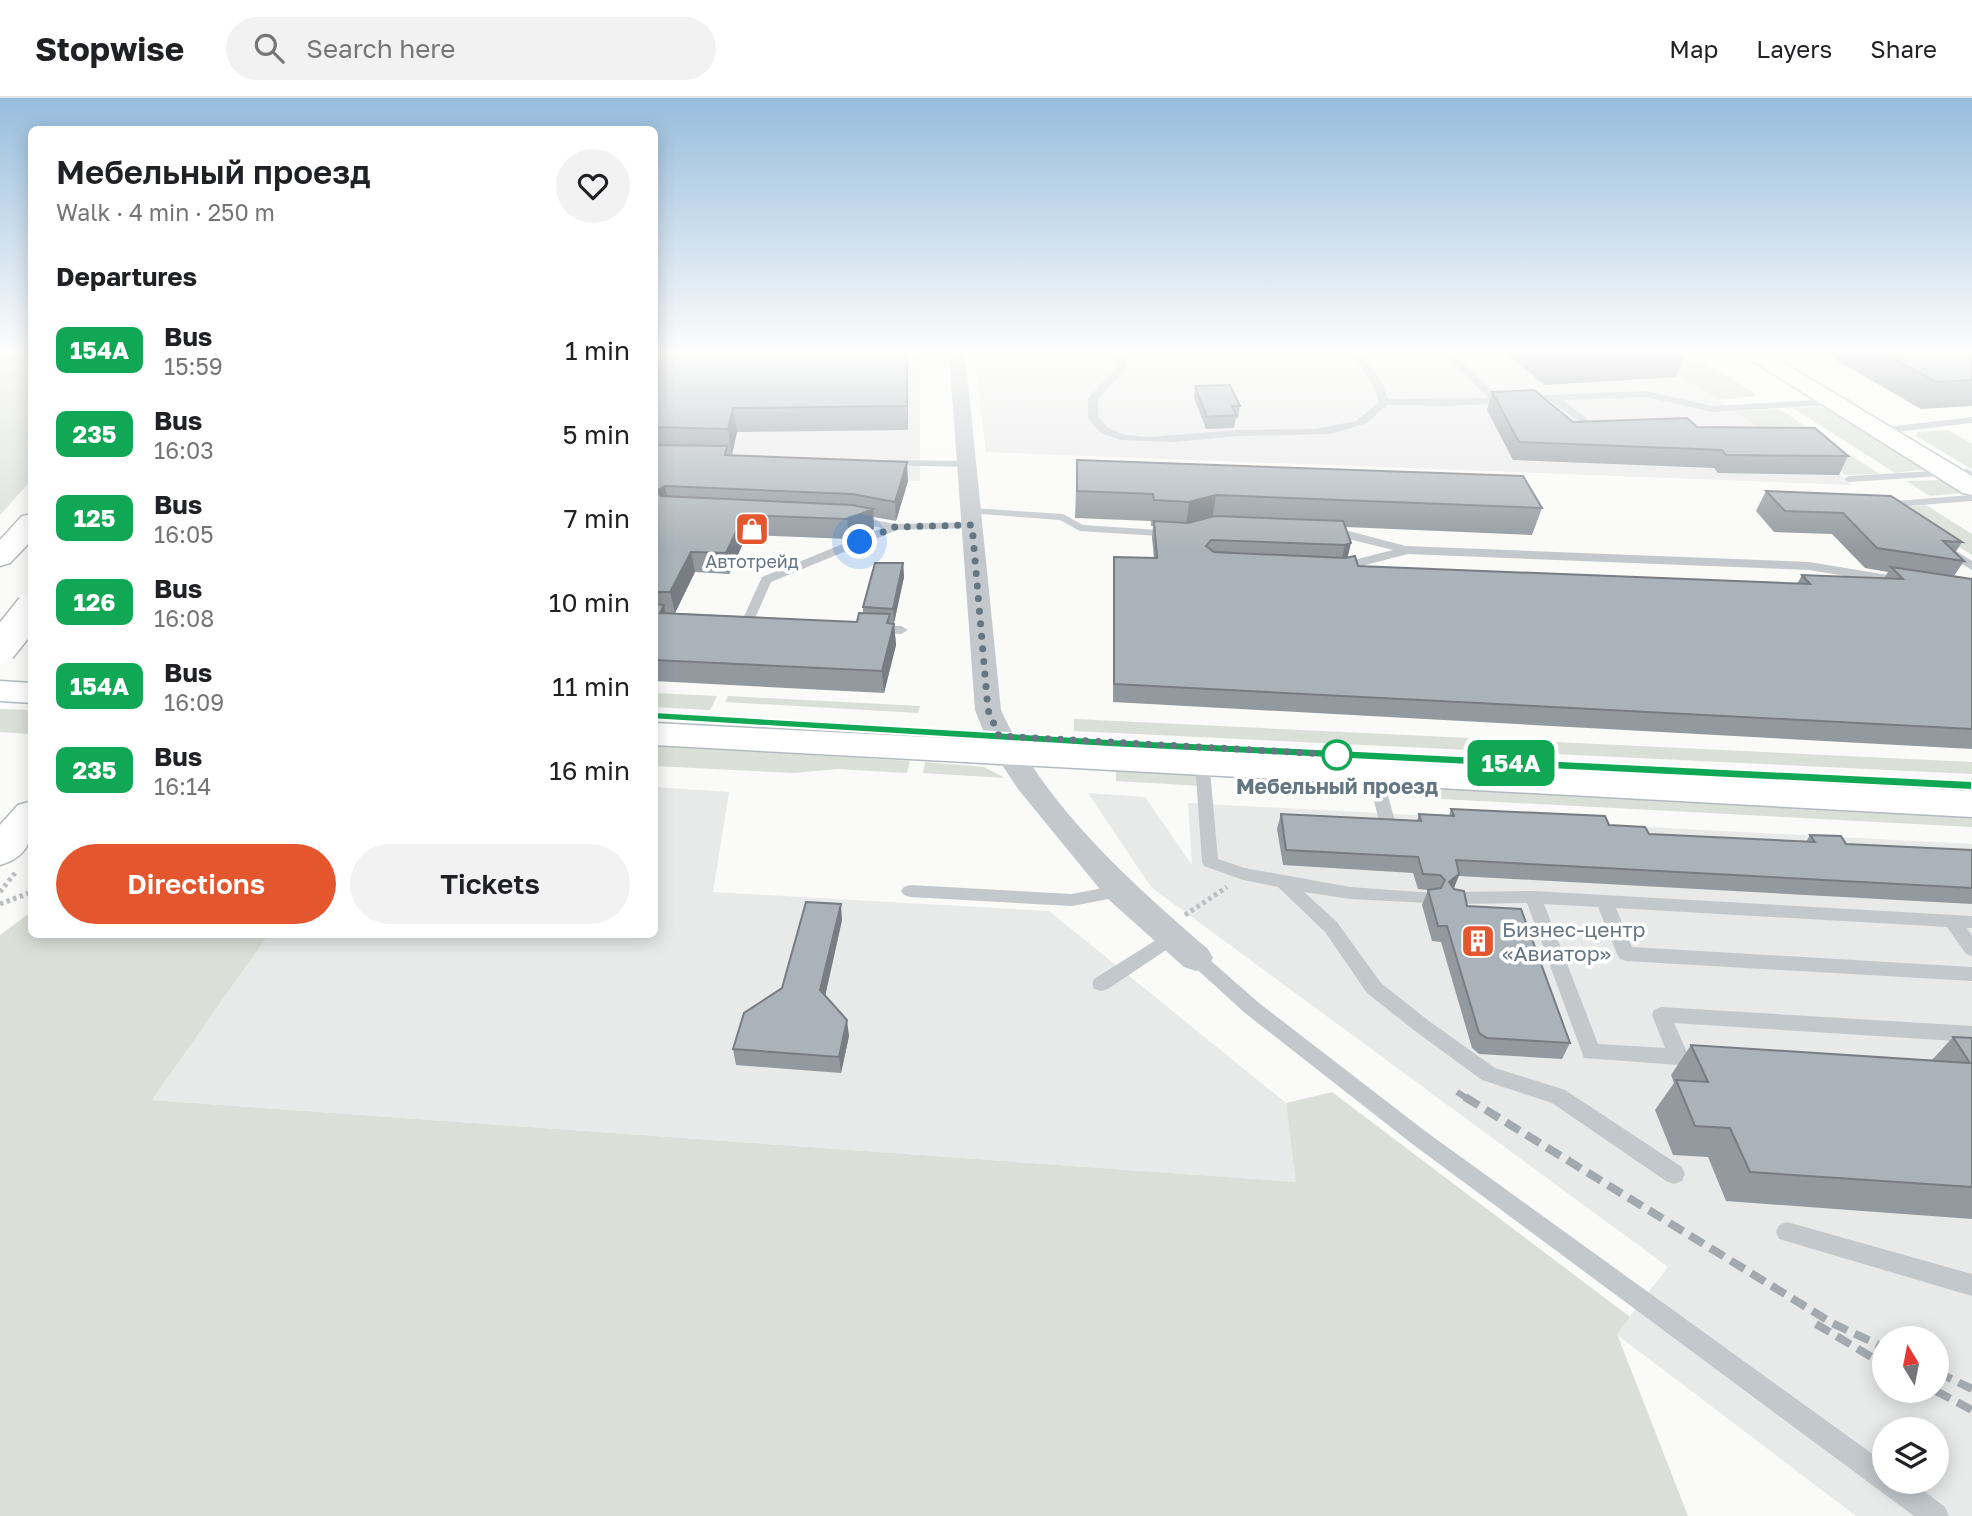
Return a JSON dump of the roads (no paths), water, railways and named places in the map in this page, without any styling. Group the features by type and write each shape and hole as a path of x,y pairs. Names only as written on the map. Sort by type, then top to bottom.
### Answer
{"main road":[{"path":"1869,419 1965,477"},
{"path":"0,556 28,526"},
{"path":"0,648 28,613"},
{"path":"0,675 28,676"},
{"path":"0,691 28,693"},
{"path":"658,716 1004,746"},
{"path":"658,734 1004,746 1372,765 1972,804"},
{"path":"1372,765 1972,785"},
{"path":"0,852 28,819"}],"street":[{"path":"963,419 988,710 1004,746 1028,782 1119,891 1174,929 1196,958"}],"lane":[{"path":"1098,419 1105,431 1122,437 1170,441 1234,433 1320,431 1366,419"},
{"path":"1581,419 1597,432"},
{"path":"1887,430 1972,420"},
{"path":"868,463 967,464"},
{"path":"1849,479 1965,477"},
{"path":"1866,506 1972,498"},
{"path":"841,519 895,527 972,518 1063,517 1080,528 1185,534"},
{"path":"747,623 766,580 895,527"},
{"path":"1316,531 1341,532 1406,550 1809,566 1918,584"},
{"path":"1933,539 1972,566"},
{"path":"1328,568 1341,569 1406,550"},
{"path":"0,624 28,621"},
{"path":"862,629 901,630"},
{"path":"1202,756 1210,862 1233,871 1350,893 1428,897"},
{"path":"1372,765 1387,821"},
{"path":"1283,882 1331,927 1374,988 1422,1026 1489,1074 1558,1096 1674,1174"},
{"path":"910,891 1072,900 1119,891"},
{"path":"1533,897 1591,1052 1679,1057 1661,1015 1972,1034"},
{"path":"1455,898 1533,897 1972,922"},
{"path":"1604,901 1626,954 1972,974"},
{"path":"1951,920 1972,949"},
{"path":"1101,984 1174,929"},
{"path":"1196,958 1252,1008 1418,1137 1872,1469"},
{"path":"1787,1232 1972,1285"},
{"path":"1906,1494 1936,1516"}],"railway":[{"path":"1457,1092 1468,1099"},
{"path":"1465,1097 1832,1323 1872,1342"},
{"path":"1816,1324 1872,1357"},
{"path":"1950,1378 1972,1389"},
{"path":"1950,1398 1972,1410"}],"place":[{"name":"Автотрейд","path":"752,529"},
{"name":"Мебельный проезд","path":"1337,755"},
{"name":"Бизнес-центр «Авиатор»","path":"1478,941"}]}
